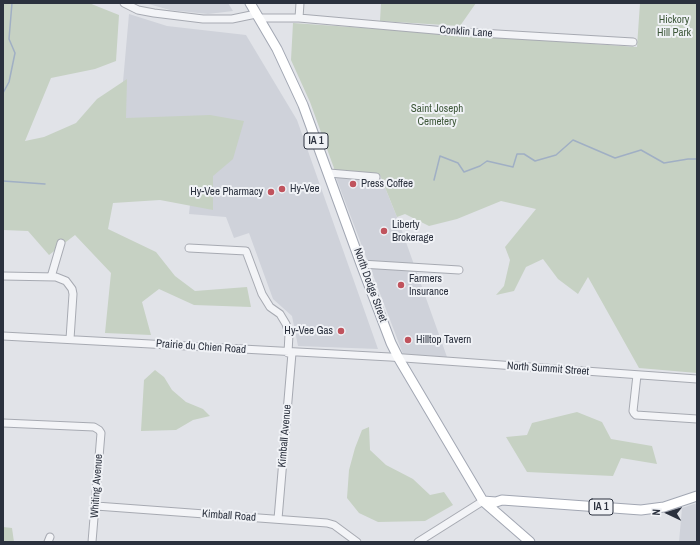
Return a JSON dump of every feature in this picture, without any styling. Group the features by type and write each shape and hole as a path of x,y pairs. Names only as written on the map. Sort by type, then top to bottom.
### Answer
{"main road":[{"name":"North Dodge Street","path":"250,3 277,49 303,105 361,264 391,343 399,359 483,501 530,542"},
{"path":"476,490 502,500 499,508 501,517"},
{"name":"IA 1","path":"483,501 496,502 502,500 640,510 664,507 697,496"}],"street":[{"name":"Conklin Lane","path":"124,3 138,10 154,14 203,20 257,16 299,18 446,31 633,42"},
{"path":"299,18 300,3"},
{"path":"329,173 376,177"},
{"path":"51,277 61,243"},
{"name":"Kimball Avenue","path":"189,248 246,251 262,294 270,307 280,314 286,324 289,334 290,353 278,519"},
{"path":"361,264 459,270"},
{"path":"3,276 51,277 61,278 66,281 72,289 73,294 70,339"},
{"name":"Prairie du Chien Road","path":"3,336 399,359"},
{"name":"North Summit Street","path":"399,359 697,379"},
{"path":"637,375 633,411 636,415 697,419"},
{"name":"Whiting Avenue","path":"3,423 94,427 99,430 96,506 92,542"},
{"path":"418,542 483,501"},
{"name":"Kimball Road","path":"96,506 332,524 357,542"}],"shaded area":[{"path":"145,3 228,3 233,11 208,14 170,10"},
{"path":"129,14 167,26 246,35 297,120 378,349 298,346 292,316 273,299 249,233 234,238 226,217 189,214 194,166 116,161"},
{"path":"335,175 381,178 397,217 447,357 403,354"},
{"path":"697,503 697,542 679,542 682,508"}],"green space":[{"path":"3,3 89,3 119,15 116,61 95,69 51,78 25,141 44,137 76,123 97,99 127,79 126,118 210,115 244,121 233,159 213,176 213,210 160,200 113,203 108,229 156,252 175,276 195,291 247,287 251,307 194,305 159,289 142,302 151,335 105,333 111,273 75,235 49,255 28,231 3,230"},
{"path":"381,3 476,3 460,26 380,21"},
{"name":"Saint Joseph Cemetery","path":"640,3 697,3 697,373 639,368 588,277 578,294 558,279 543,259 526,267 514,291 496,295 504,286 510,260 505,247 536,209 501,201 457,219 429,226 405,214 397,217 380,175 335,171 310,102 291,60 293,23 637,47"},
{"path":"155,370 164,377 172,390 186,402 203,409 210,416 193,420 176,430 141,431 144,380"},
{"path":"577,412 602,422 611,439 652,446 657,464 621,458 613,476 527,472 506,437 527,435 532,423"},
{"path":"369,427 370,450 386,465 413,479 430,495 444,492 453,505 425,521 378,522 359,513 347,498 349,470 362,430"},
{"path":"3,527 12,528 14,542 3,542"}],"waterway":[{"path":"3,93 9,82 15,53 9,39 12,3"},
{"path":"434,180 440,156 458,163 464,172 480,166 487,161 513,167 517,154 524,154 535,161 556,155 573,140 615,158 641,150 664,163 697,159"},
{"path":"3,181 45,184"}],"place":[{"name":"Press Coffee","path":"353,184"},
{"name":"Hy-Vee","path":"282,189"},
{"name":"Hy-Vee Pharmacy","path":"271,192"},
{"name":"Liberty Brokerage","path":"384,231"},
{"name":"Farmers Insurance","path":"401,285"},
{"name":"Hy-Vee Gas","path":"341,331"},
{"name":"Hilltop Tavern","path":"408,340"}],"park label":[{"name":"Hickory Hill Park","path":"674,26"}]}
